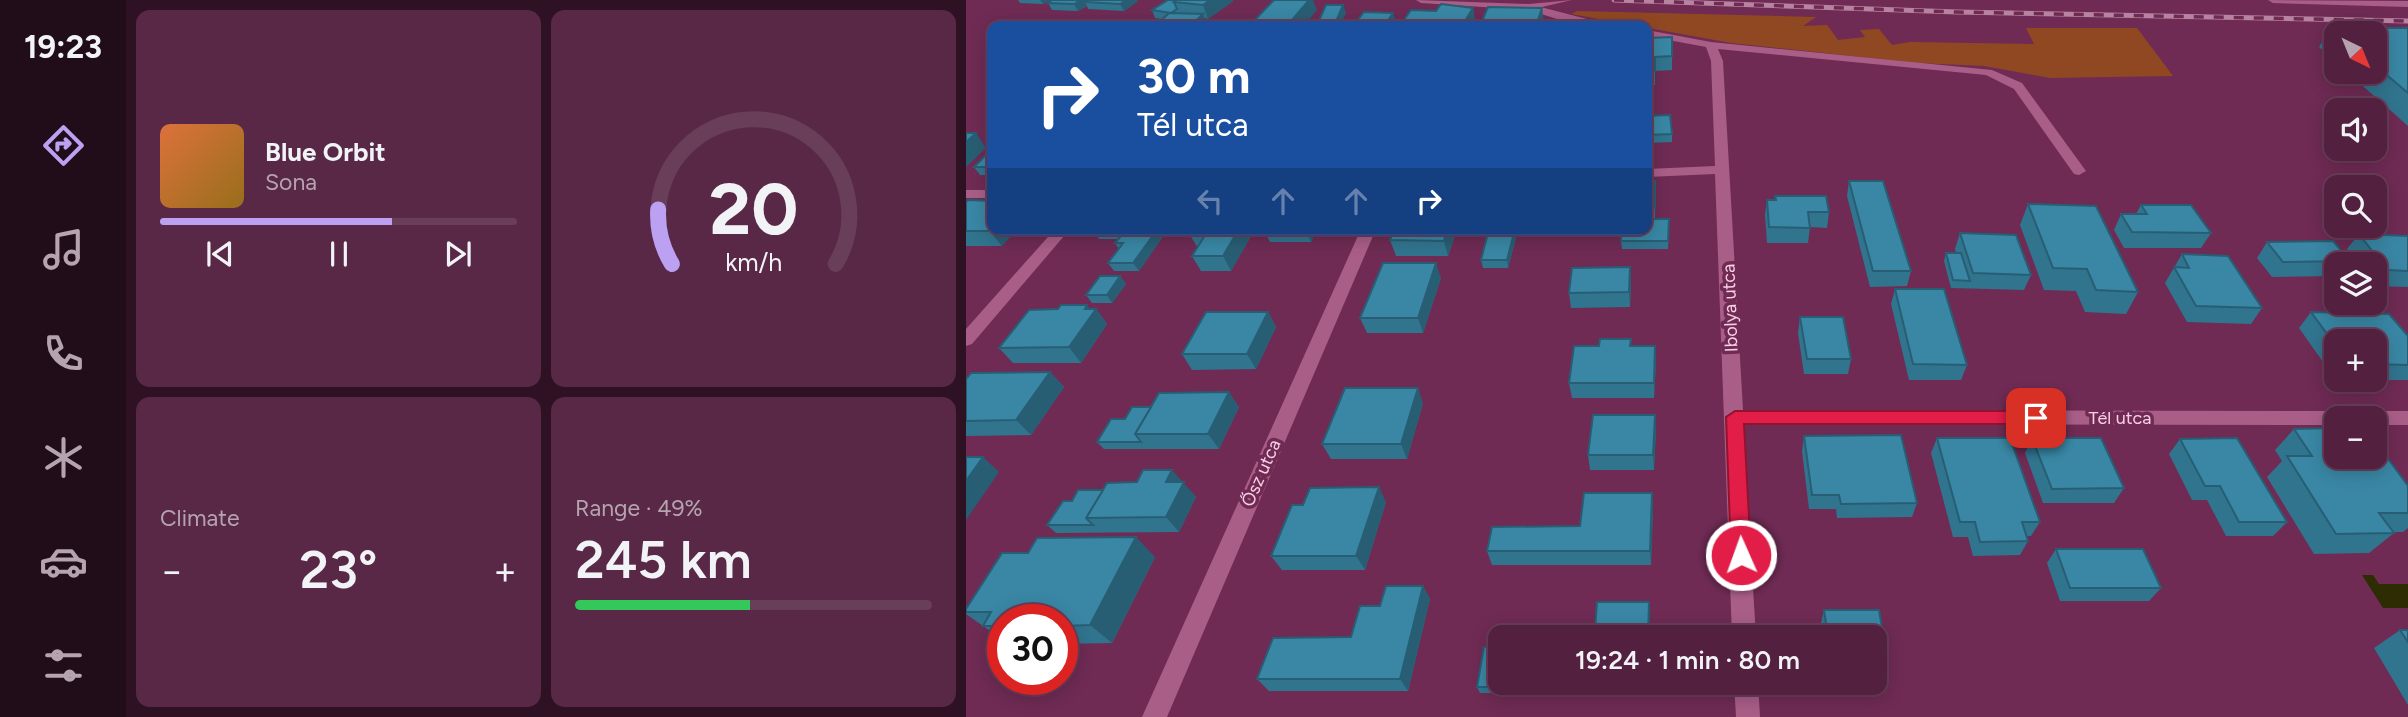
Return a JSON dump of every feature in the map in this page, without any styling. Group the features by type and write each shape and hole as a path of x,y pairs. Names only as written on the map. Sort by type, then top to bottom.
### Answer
{"street":[{"path":"1421,0 1529,7 1576,21"},
{"path":"1529,7 1567,0"},
{"path":"2273,0 2408,4"},
{"path":"1652,34 1711,45 1988,72 2018,86 2079,171"},
{"name":"Ibolya utca","path":"1711,45 1717,61 1724,170 1744,625"},
{"path":"1652,173 1724,170"},
{"path":"966,194 987,194"},
{"path":"966,340 1058,235"},
{"name":"Ősz utca","path":"1154,717 1366,235"},
{"name":"Tél utca","path":"1735,417 2324,418"},
{"path":"2387,418 2408,418"},
{"path":"1747,695 1748,717"}],"shaded area":[{"path":"1577,11 1816,17 1803,26 1827,25 1838,40 1865,37 1860,30 1879,29 1892,45 1910,42 2034,44 2026,28 2137,28 2173,76 2050,78 1984,66 1917,63 1731,43 1652,29 1652,21 1610,21 1571,14"},
{"path":"2362,575 2373,575 2379,584 2408,584 2408,608 2383,608"}],"building":[{"path":"1052,0 1081,0 1074,4 1048,3"},
{"path":"1126,0 1120,4 1085,2"},
{"path":"1168,0 1177,0 1174,2 1177,9 1171,13 1152,10"},
{"path":"1210,0 1203,5 1174,2"},
{"path":"1274,0 1309,0 1291,21 1254,21"},
{"path":"1441,4 1473,8 1465,21 1403,21 1411,10 1436,11"},
{"path":"1326,5 1343,5 1336,21 1319,21"},
{"path":"1488,7 1542,8 1538,21 1482,21"},
{"path":"1364,12 1393,13 1387,21 1357,21"},
{"path":"1169,13 1203,14 1195,21 1160,21"},
{"path":"1555,20 1609,20 1609,21"},
{"path":"2387,28 2408,28 2408,93 2387,75"},
{"path":"1672,37 1672,56 1655,57 1655,71 1652,71 1652,38"},
{"path":"1670,115 1672,134 1652,135 1652,116"},
{"path":"966,133 976,133 966,142"},
{"path":"987,154 987,167 974,167"},
{"path":"1652,181 1655,181 1655,208 1652,208"},
{"path":"1849,181 1883,181 1911,271 1873,271"},
{"path":"1775,196 1826,196 1829,212 1808,212 1810,228 1769,227 1767,200 1776,200"},
{"path":"987,201 987,231 966,231 966,202"},
{"path":"2028,204 2096,206 2138,292 2096,290 2087,269 2053,268"},
{"path":"2141,205 2191,205 2211,233 2132,232 2121,214 2147,214"},
{"path":"1652,219 1669,219 1668,241 1621,241 1622,235 1652,235"},
{"path":"1960,233 2016,235 2031,275 1973,273"},
{"path":"1122,235 1153,235 1133,263 1108,263 1123,243 1115,243"},
{"path":"1205,235 1235,235 1223,256 1192,256"},
{"path":"1392,235 1446,235 1444,241 1390,240"},
{"path":"1487,235 1513,235 1507,260 1481,260"},
{"path":"2408,236 2408,271 2387,270 2387,252 2373,252 2362,238"},
{"path":"2333,241 2342,252 2324,252 2324,261 2283,262 2267,242"},
{"path":"1946,253 1961,253 1970,281 1953,280"},
{"path":"2182,254 2228,256 2262,308 2196,306 2174,267 2189,268"},
{"path":"1383,263 1436,263 1418,318 1360,318"},
{"path":"1630,267 1629,292 1569,293 1572,268"},
{"path":"1100,276 1120,276 1107,295 1086,295"},
{"path":"1895,289 1944,289 1967,365 1913,364"},
{"path":"1061,305 1087,305 1085,309 1096,309 1069,347 999,348 1029,310 1058,309"},
{"path":"1206,312 1268,312 1247,354 1182,354"},
{"path":"2311,312 2324,312 2324,315 2389,314 2408,336 2408,365 2387,364 2387,329 2324,330"},
{"path":"1800,317 1843,317 1851,359 1807,359"},
{"path":"1600,339 1631,339 1630,346 1655,346 1654,383 1569,383 1574,346 1599,346"},
{"path":"1050,372 1016,420 966,421 966,379 971,373"},
{"path":"1345,388 1418,388 1401,444 1322,444"},
{"path":"1229,392 1208,434 1135,434 1159,393"},
{"path":"1132,407 1151,407 1135,434 1141,442 1097,442 1111,419 1125,419"},
{"path":"1593,415 1655,415 1653,455 1588,455"},
{"path":"2324,428 2324,469 2387,469 2387,457 2408,486 2408,513 2379,513 2394,533 2336,534 2287,456 2312,456 2294,429"},
{"path":"1901,435 1917,503 1841,504 1839,495 1812,495 1804,436"},
{"path":"1937,438 2010,438 2040,522 2022,522 2028,541 1980,542 1975,522 1960,522"},
{"path":"2032,438 2101,438 2124,488 2052,489"},
{"path":"2237,438 2287,522 2239,522 2220,486 2205,486 2180,439"},
{"path":"966,457 983,457 966,481"},
{"path":"1143,470 1172,470 1166,482 1184,482 1166,517 1086,518 1107,483 1137,482"},
{"path":"1379,487 1356,556 1271,556 1292,505 1303,505 1310,488"},
{"path":"1078,490 1103,490 1086,518 1093,525 1047,525 1063,501 1072,501"},
{"path":"1584,493 1652,493 1650,551 1487,551 1492,527 1580,526"},
{"path":"1136,537 1090,625 1078,625 1078,604 987,604 987,612 966,612 1002,553 1028,553 1037,538"},
{"path":"2056,549 2143,549 2161,588 2070,588"},
{"path":"1386,586 1423,586 1400,679 1257,679 1273,638 1351,637 1360,606 1380,606"},
{"path":"1597,602 1649,602 1648,625 1595,625"},
{"path":"1824,610 1879,610 1882,625 1826,625"},
{"path":"2400,630 2408,630 2408,642"},
{"path":"1484,647 1488,647 1488,687 1477,687"}],"railway":[{"path":"1614,0 1957,12 2408,21"}],"route":[{"path":"1741,555 1735,417 2036,418"}]}
